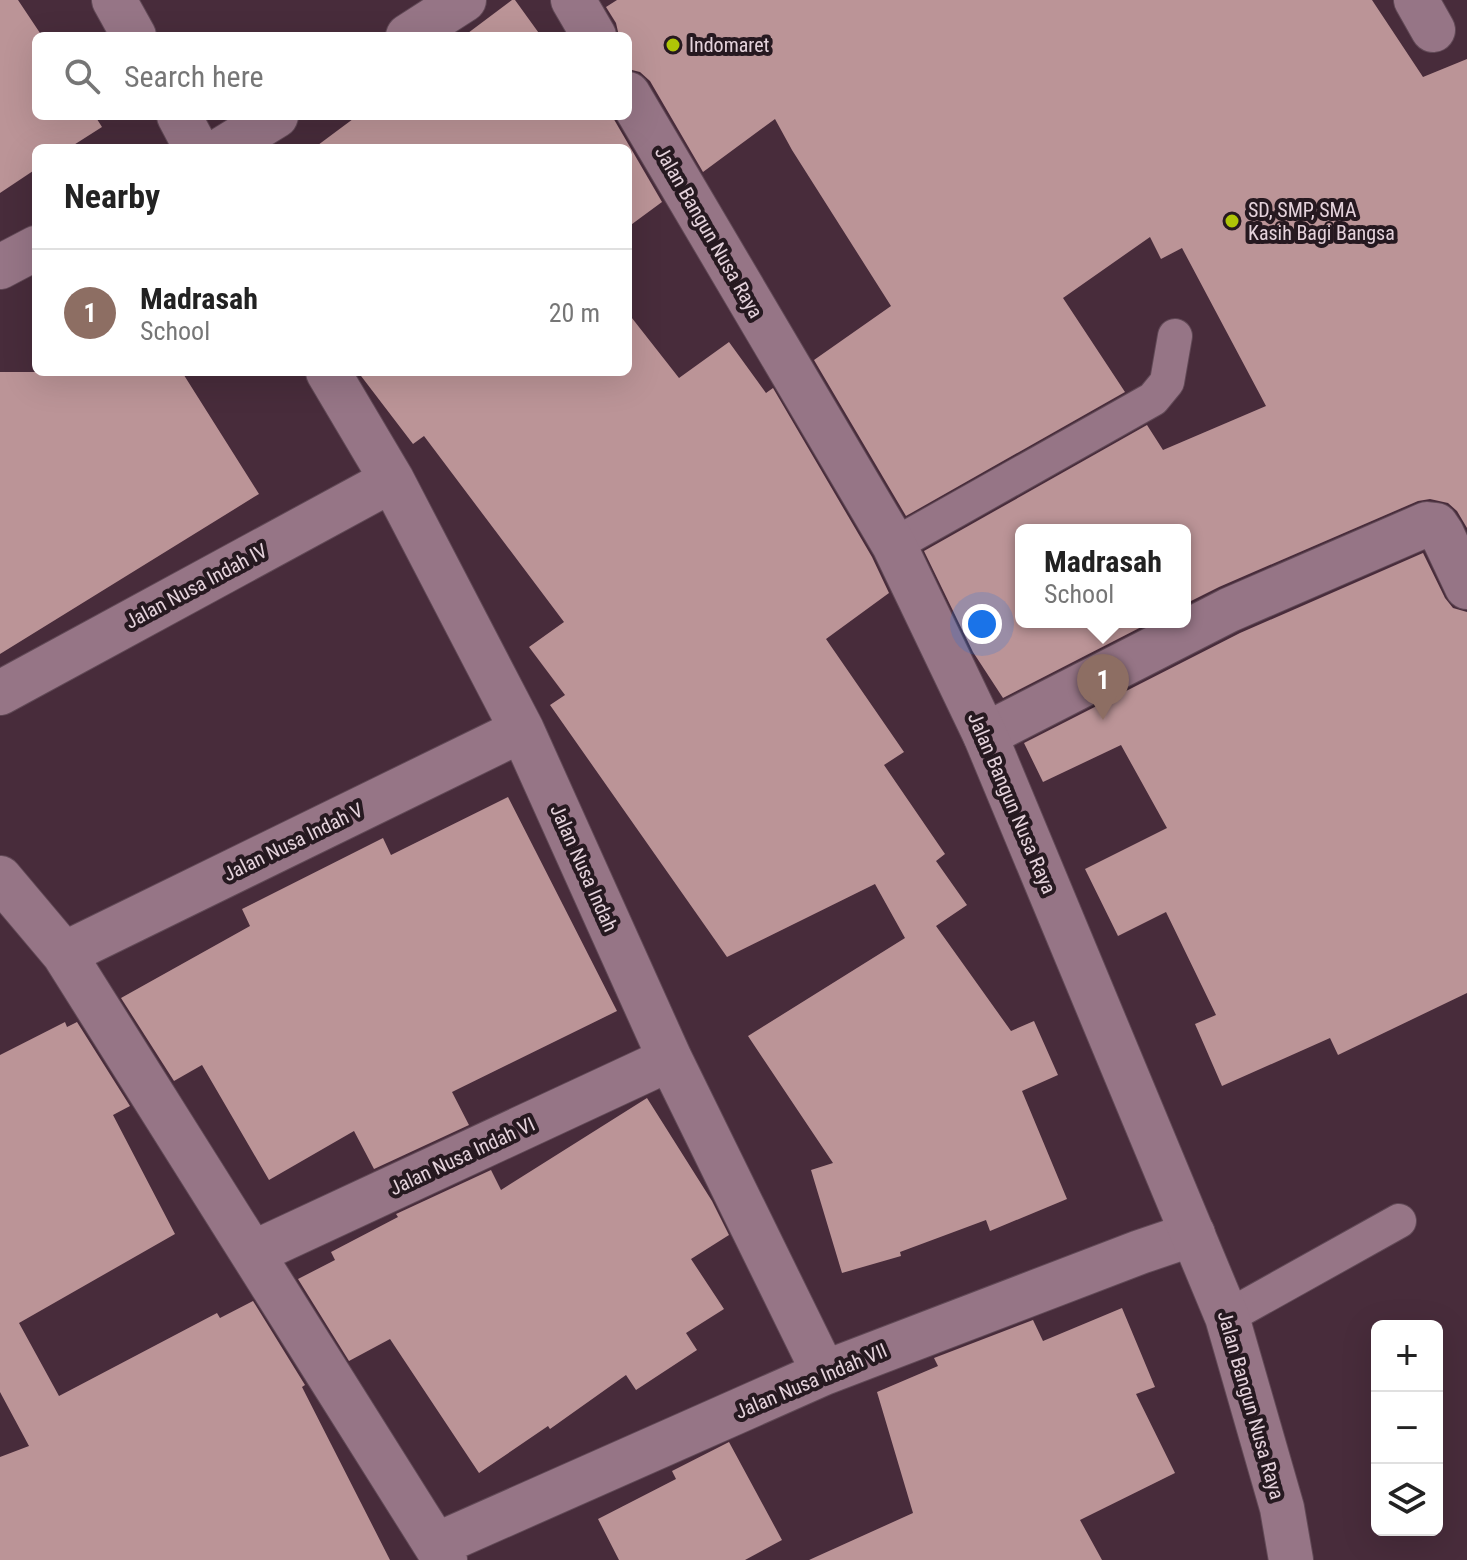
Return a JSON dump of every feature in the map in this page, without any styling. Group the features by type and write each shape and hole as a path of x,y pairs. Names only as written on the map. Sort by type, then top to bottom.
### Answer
{"street":[{"path":"114,0 132,32"},
{"path":"414,32 464,0"},
{"path":"573,0 592,32"},
{"name":"Jalan Bangun Nusa Raya","path":"632,101 894,545 985,735 1227,1317 1282,1508 1291,1560"},
{"path":"181,120 194,144"},
{"path":"230,144 270,120"},
{"path":"0,267 32,250"},
{"name":"Jalan Nusa Indah","path":"330,376 392,480 522,730 670,1059 824,1373"},
{"name":"Jalan Nusa Indah IV","path":"0,693 392,480"},
{"path":"985,735 1243,604 1427,524 1455,528 1467,587"},
{"name":"Jalan Nusa Indah V","path":"64,954 522,730"},
{"path":"0,878 64,954 441,1553"},
{"name":"Jalan Nusa Indah VI","path":"253,1253 670,1059"},
{"name":"Jalan Nusa Indah VII","path":"441,1553 824,1373 1193,1234"}],"lane":[{"path":"894,545 1153,399 1167,382 1175,336"},
{"path":"1227,1317 1399,1221"}],"building":[{"path":"0,0 18,0 39,32 32,32 32,120 98,120 102,127 75,144 32,144 32,172 0,193"},
{"path":"515,0 538,32 469,32"},
{"path":"617,0 1372,0 1423,77 1467,59 1467,528 1448,503 1430,499 1418,501 1191,601 1191,524 1015,524 1015,628 1139,628 1003,698 973,652 924,551 1147,425 1163,450 1266,406 1182,248 1161,259 1150,237 1063,298 1125,392 906,516 814,360 891,306 775,119 703,172 650,81 640,72 632,70 632,32 618,32 606,7"},
{"path":"352,120 614,120 628,144 319,144"},
{"path":"632,150 662,202 632,224"},
{"path":"632,318 679,378 729,342 766,393 773,388 872,557 889,593 826,639 904,752 884,765 945,854 936,861 967,905 936,926 1011,1031 1034,1021 1058,1075 1022,1091 1067,1199 990,1231 986,1220 900,1252 901,1256 842,1273 811,1170 833,1163 748,1036 905,938 875,884 727,957 550,705 565,695 529,647 564,622 424,436 413,444 361,376 632,376"},
{"path":"0,372 32,372 32,376 185,376 259,494 0,654"},
{"path":"1423,553 1445,598 1453,608 1467,612 1467,993 1338,1055 1330,1038 1222,1086 1195,1024 1216,1015 1166,912 1118,936 1085,869 1167,828 1121,745 1043,782 1024,743 1240,633"},
{"path":"508,797 617,1011 452,1092 469,1125 374,1169 354,1131 269,1180 202,1065 174,1081 121,998 250,926 242,909 383,838 391,855"},
{"path":"65,1022 67,1027 77,1022 130,1106 113,1115 175,1234 19,1323 59,1396 217,1313 220,1318 253,1301 305,1385 302,1387 390,1560 0,1560 0,1457 29,1446 0,1392 0,1055"},
{"path":"647,1098 712,1201 729,1235 691,1259 724,1309 686,1333 697,1350 636,1390 626,1375 550,1429 548,1426 479,1473 390,1339 349,1361 298,1279 335,1260 331,1252 398,1217 396,1214 491,1170 501,1190"},
{"path":"1122,1308 1155,1387 1136,1394 1175,1473 1080,1520 1102,1560 809,1560 913,1513 877,1392 938,1366 934,1358 1033,1320 1043,1341"},
{"path":"729,1442 782,1540 745,1560 619,1560 598,1519 676,1479 672,1471"}],"place":[{"name":"Indomaret","path":"673,45"},
{"name":"SD, SMP, SMA Kasih Bagi Bangsa","path":"1232,221"},
{"name":"Madrasah","path":"1103,720"}]}
